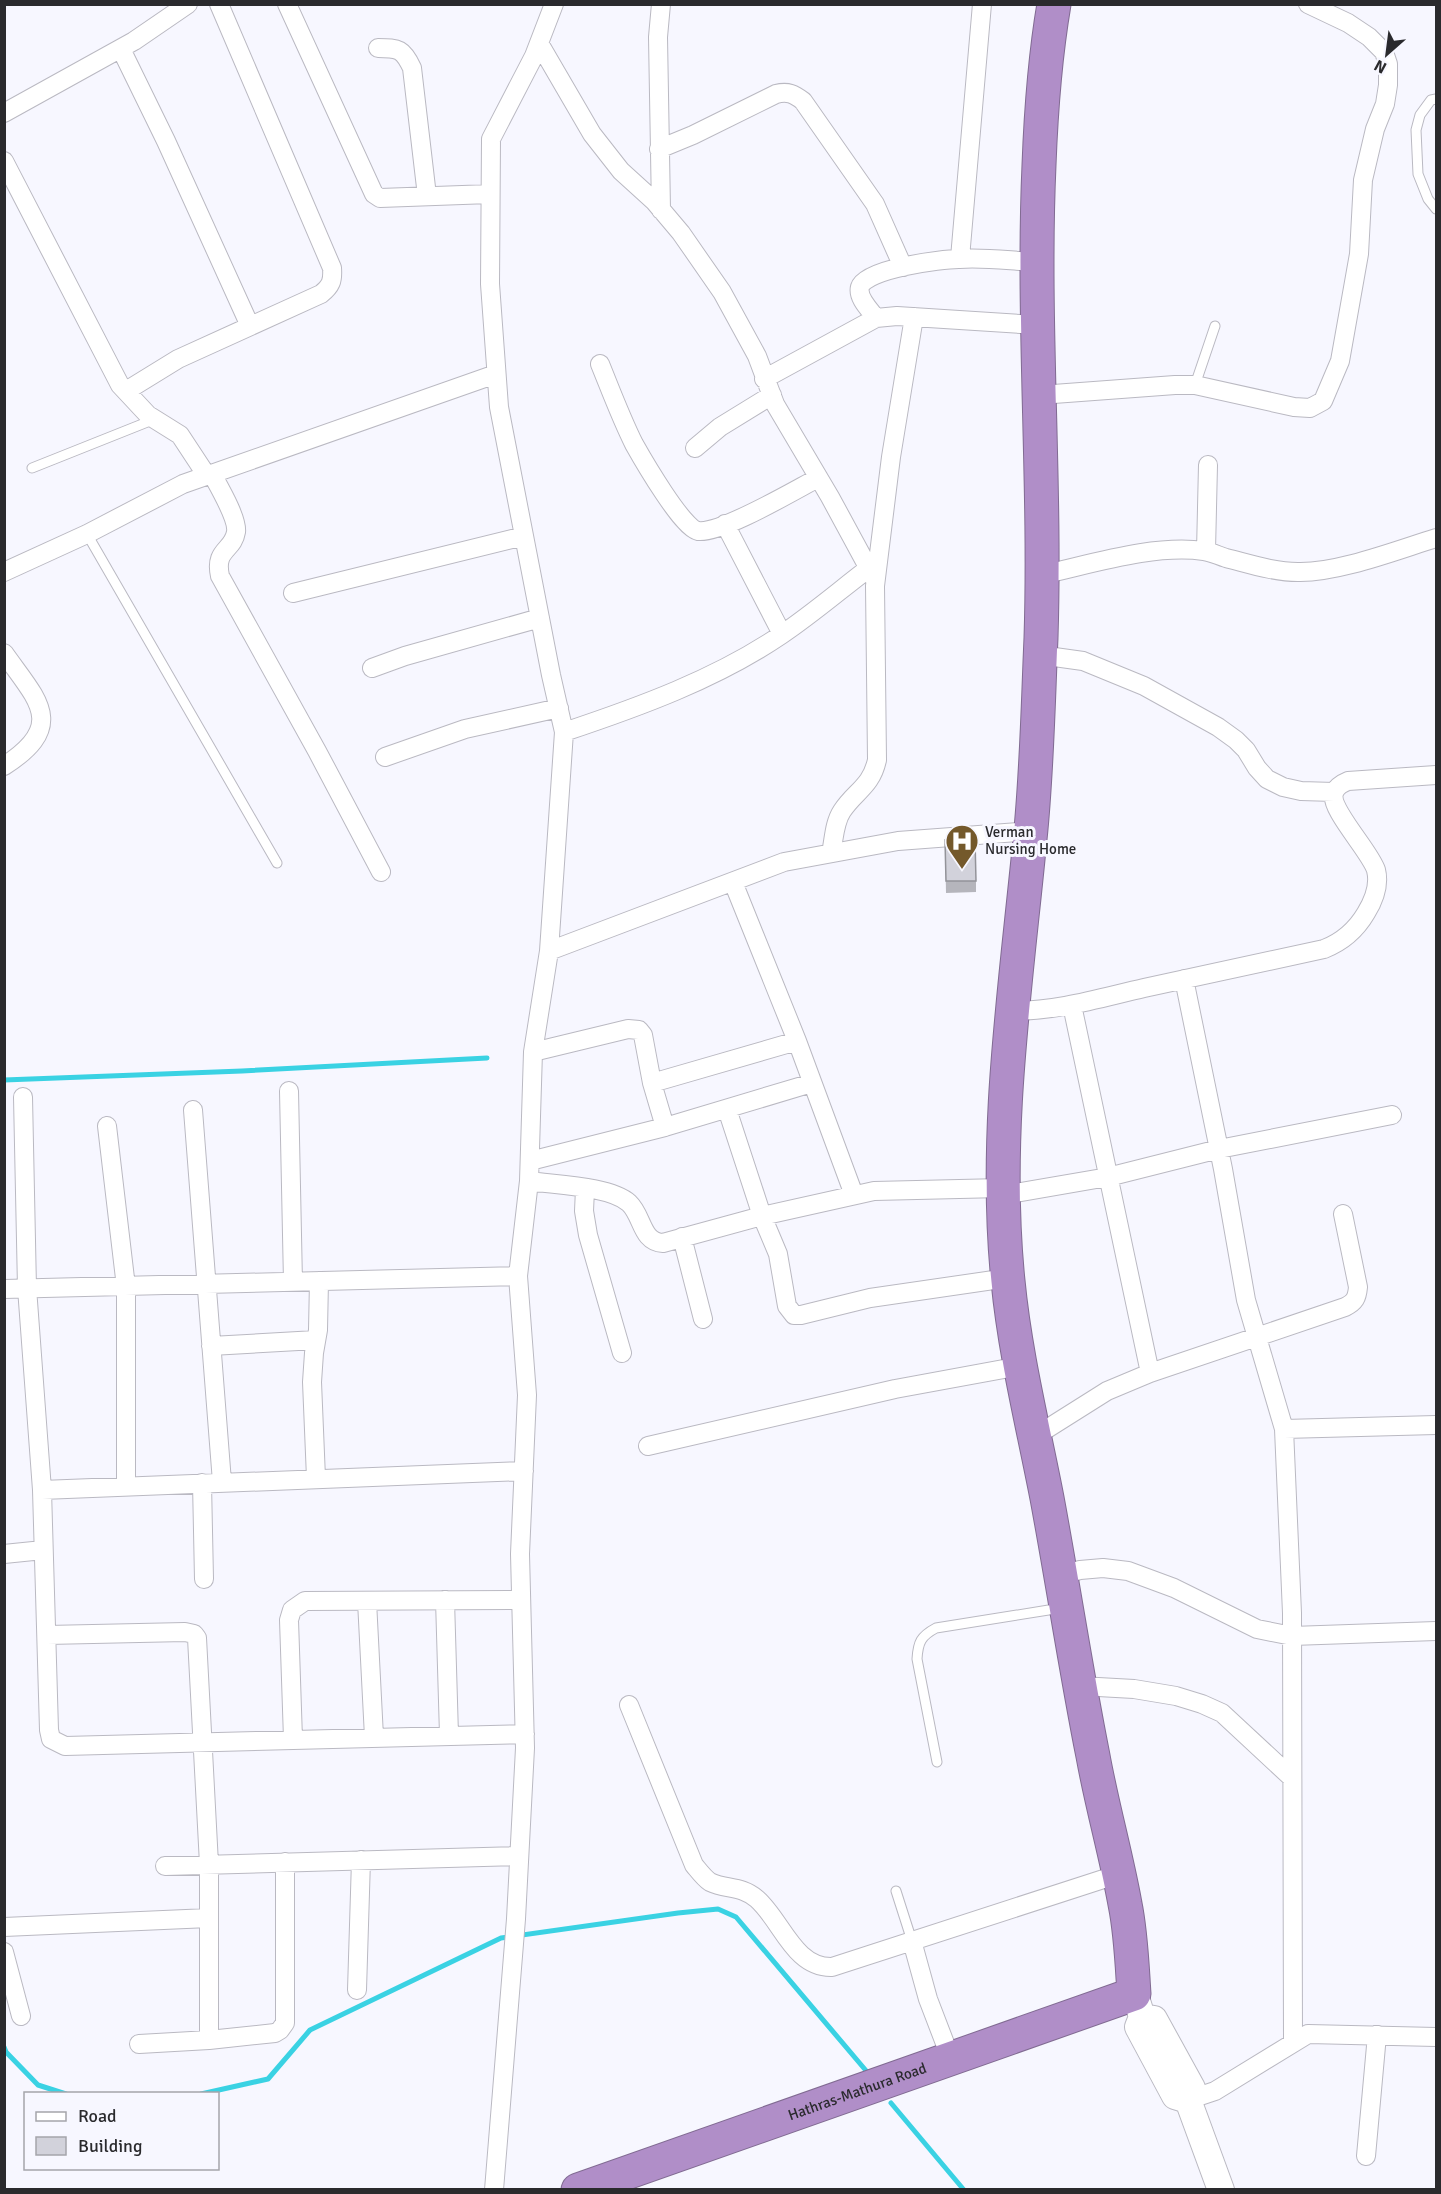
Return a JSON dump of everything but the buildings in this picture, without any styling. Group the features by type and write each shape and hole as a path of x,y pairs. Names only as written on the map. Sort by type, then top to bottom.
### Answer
{"highway":[{"path":"1054,4 1043,94 1037,221 1037,325 1042,490 1040,655 1031,831 1012,1011 1004,1126 1003,1192 1007,1278 1020,1366 1061,1575 1093,1756 1126,1909 1138,2005"},
{"name":"Hathras-Mathura Road","path":"578,2190 951,2059 1138,2005"}],"street":[{"path":"4,114 121,49 188,4"},
{"path":"126,391 178,358 321,294 330,287 333,278 332,268 219,4"},
{"path":"287,4 374,195 380,198 490,194"},
{"path":"494,2190 516,1920 525,1734 520,1554 527,1395 518,1276 529,1181 533,1052 549,951 564,732 499,407 490,284 490,139 539,43 554,4"},
{"path":"661,4 658,37 661,210"},
{"path":"960,258 982,4"},
{"path":"1040,395 1175,385 1195,386 1294,407 1310,408 1323,401 1340,361 1359,254 1363,180 1375,129 1385,104 1388,64 1384,52 1369,37 1348,22 1308,4"},
{"path":"539,43 592,134 621,171 681,233 722,292 757,356 775,404 872,574"},
{"path":"378,48 401,50 412,68 427,196"},
{"path":"121,49 166,141 250,326"},
{"path":"659,149 776,94 786,92 795,94 803,101 875,204 903,267"},
{"path":"4,161 120,385 148,415 180,435 210,475 235,521 236,532 219,560 220,576 381,872"},
{"path":"876,318 860,296 859,289 862,282 870,276 903,267 960,258 1037,262"},
{"path":"695,448 768,387 876,318 897,316 1037,325"},
{"path":"831,853 841,812 868,783 877,760 872,574 914,317"},
{"path":"600,364 634,444 689,527 700,531 725,524 819,478"},
{"path":"4,572 87,534 183,484 496,374"},
{"path":"1206,551 1208,465"},
{"path":"725,524 782,634"},
{"path":"293,593 524,536"},
{"path":"1041,575 1116,558 1160,551 1206,551 1276,571 1300,572 1335,568 1437,538"},
{"path":"564,732 646,703 708,675 782,634 872,574"},
{"path":"372,668 405,656 540,618"},
{"path":"4,653 39,703 43,722 38,736 27,750 4,766"},
{"path":"1040,655 1083,661 1144,686 1218,727 1236,740 1267,779 1283,787 1301,791 1334,792"},
{"path":"385,757 465,729 559,708"},
{"path":"1012,1011 1037,1011 1072,1005 1324,950 1336,945 1350,934 1364,917 1374,899 1378,884 1371,858 1344,820 1334,799 1334,792 1339,785 1348,781 1437,775"},
{"path":"549,951 784,862 898,841 1031,831"},
{"path":"733,882 797,1041 854,1195"},
{"path":"1184,979 1219,1149 1246,1300 1284,1429 1292,1636 1293,2043"},
{"path":"1072,1005 1150,1373"},
{"path":"533,1052 634,1028 639,1030 643,1035 652,1083 665,1127"},
{"path":"652,1083 797,1041"},
{"path":"530,1161 665,1127 813,1083"},
{"path":"289,1091 293,1282"},
{"path":"23,1097 27,1288 42,1491 51,1739 65,1746 525,1734"},
{"path":"727,1109 762,1216 778,1254 787,1306 794,1315 801,1316 899,1293 1007,1278"},
{"path":"193,1110 222,1482"},
{"path":"529,1181 611,1193 630,1204 644,1231 655,1243 663,1243 762,1216 874,1191 1003,1192 1108,1177 1219,1149 1392,1116"},
{"path":"107,1126 126,1287 126,1486"},
{"path":"585,1189 584,1211 588,1235 622,1353"},
{"path":"1034,1437 1107,1391 1150,1373 1354,1302 1358,1287 1343,1214"},
{"path":"682,1237 703,1319"},
{"path":"4,1289 518,1276"},
{"path":"316,1478 312,1382 319,1281"},
{"path":"211,1346 316,1340"},
{"path":"648,1446 895,1389 1020,1366"},
{"path":"1284,1429 1437,1425"},
{"path":"42,1491 524,1471"},
{"path":"202,1483 204,1579"},
{"path":"4,1554 43,1550"},
{"path":"1061,1575 1080,1570 1103,1568 1128,1571 1174,1588 1257,1629 1292,1636 1437,1631"},
{"path":"445,1600 449,1735"},
{"path":"293,1739 289,1620 292,1610 305,1601 521,1600"},
{"path":"367,1601 374,1737"},
{"path":"47,1635 185,1632 194,1634 199,1643 209,1864 209,2040"},
{"path":"1080,1686 1134,1689 1176,1696 1202,1704 1222,1713 1292,1778"},
{"path":"629,1705 689,1854 703,1876 711,1882 735,1887 749,1893 759,1900 800,1954 807,1961 822,1968 832,1967 1119,1874"},
{"path":"165,1866 519,1856"},
{"path":"357,1990 361,1860"},
{"path":"139,2044 209,2040 280,2030 285,2023 285,1862"},
{"path":"4,1927 209,1918"},
{"path":"912,1941 928,1999 951,2059"},
{"path":"4,1952 21,2016"},
{"path":"1138,2005 1138,2027 1175,2096 1188,2100 1215,2091 1308,2034 1437,2037"},
{"path":"1366,2156 1377,2035"},
{"path":"1188,2100 1221,2190"}],"lane":[{"path":"1437,99 1431,100 1420,115 1416,130 1418,174 1428,200 1437,208"},
{"path":"1195,386 1215,326"},
{"path":"32,468 155,419"},
{"path":"87,534 277,863"},
{"path":"937,1762 917,1659 918,1644 922,1636 936,1628 1066,1607"},
{"path":"896,1891 912,1941"}],"waterway":[{"path":"4,1080 242,1071 487,1058"},
{"path":"210,2092 268,2079 310,2030 501,1938 718,1909 736,1917 868,2073"},
{"path":"4,2047 6,2052 38,2085 60,2092"},
{"path":"891,2103 964,2190"}],"place":[{"name":"Verman Nursing Home","path":"962,870"}]}
